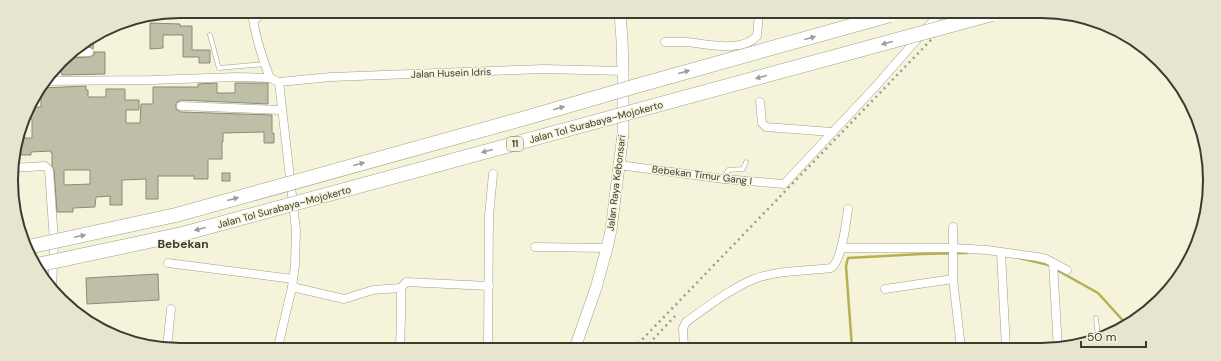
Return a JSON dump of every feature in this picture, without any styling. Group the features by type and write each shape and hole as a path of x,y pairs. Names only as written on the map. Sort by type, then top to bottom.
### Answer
{"highway":[{"name":"Jalan Tol Surabaya–Mojokerto","path":"32,246 176,215 879,18"},
{"name":"Jalan Tol Surabaya–Mojokerto","path":"41,264 182,234 977,18"}],"main road":[{"name":"Jalan Raya Kebonsari","path":"577,343 596,288 607,248 619,165 623,134 623,71 620,18"}],"street":[{"path":"253,18 270,78"},
{"path":"665,42 735,46 750,41 757,36 759,18"},
{"path":"760,102 762,123 766,127 832,132 876,86 936,18"},
{"path":"81,52 89,52"},
{"name":"Jalan Husein Idris","path":"279,82 330,77 544,69 623,71"},
{"path":"53,81 237,77 270,78 279,82 296,230 293,283 279,343"},
{"path":"181,106 282,110"},
{"name":"Bebekan Timur Gang I","path":"619,165 724,179 784,184 832,132"},
{"path":"18,168 45,166 49,170 54,241 52,280"},
{"path":"488,343 489,216 493,174"},
{"path":"684,343 683,328 686,322 730,292 754,279 784,272 831,268 835,265 841,248 848,209"},
{"path":"953,227 953,279 959,343"},
{"path":"535,247 607,248"},
{"path":"841,248 953,252 987,250 1001,254 1037,256 1053,266 1066,270"},
{"path":"1001,254 1006,343"},
{"path":"168,263 293,283 344,299 373,290 401,288"},
{"path":"1053,266 1058,342"},
{"path":"885,289 953,279"},
{"path":"400,343 401,288 406,282 489,286"},
{"path":"167,343 171,309"}],"lane":[{"path":"253,22 260,18"},
{"path":"210,35 220,68 265,64"},
{"path":"724,179 728,170 743,169 746,162"},
{"path":"1096,318 1097,333"}],"building":[{"path":"150,23 192,26 192,50 210,50 210,63 199,63 199,57 183,57 183,35 163,35 163,48 150,49"},
{"path":"94,43 93,49 88,47"},
{"path":"94,52 105,52 105,74 62,75 61,70 73,58 90,57 94,55"},
{"path":"217,83 217,93 235,93 235,83 268,83 268,104 181,100 176,103 176,109 181,112 272,115 272,133 274,133 274,143 264,143 264,132 223,133 222,159 208,159 208,179 194,179 194,176 158,176 158,199 146,199 146,179 122,180 122,205 110,205 110,196 96,197 95,207 73,208 73,212 57,212 51,151 31,152 31,155 21,155 24,138 32,138 32,120 30,118 36,107 41,107 41,97 47,88 86,86 86,90 88,90 88,97 106,97 106,89 125,89 125,100 139,100 139,110 126,110 126,123 140,123 141,104 153,104 153,87 198,87 198,84","holes":["64,170 90,170 90,184 64,185"]},
{"path":"222,173 230,173 230,181 222,181"},
{"path":"158,274 159,300 87,304 86,278"}],"waterway":[{"path":"852,343 846,266 848,258 967,253"},
{"path":"1019,258 1049,265"},
{"path":"1055,269 1098,293 1123,320"}],"railway":[{"path":"639,343 952,18"},
{"path":"650,343 675,316"}],"district":[{"name":"Bebekan","path":"183,244"}]}
